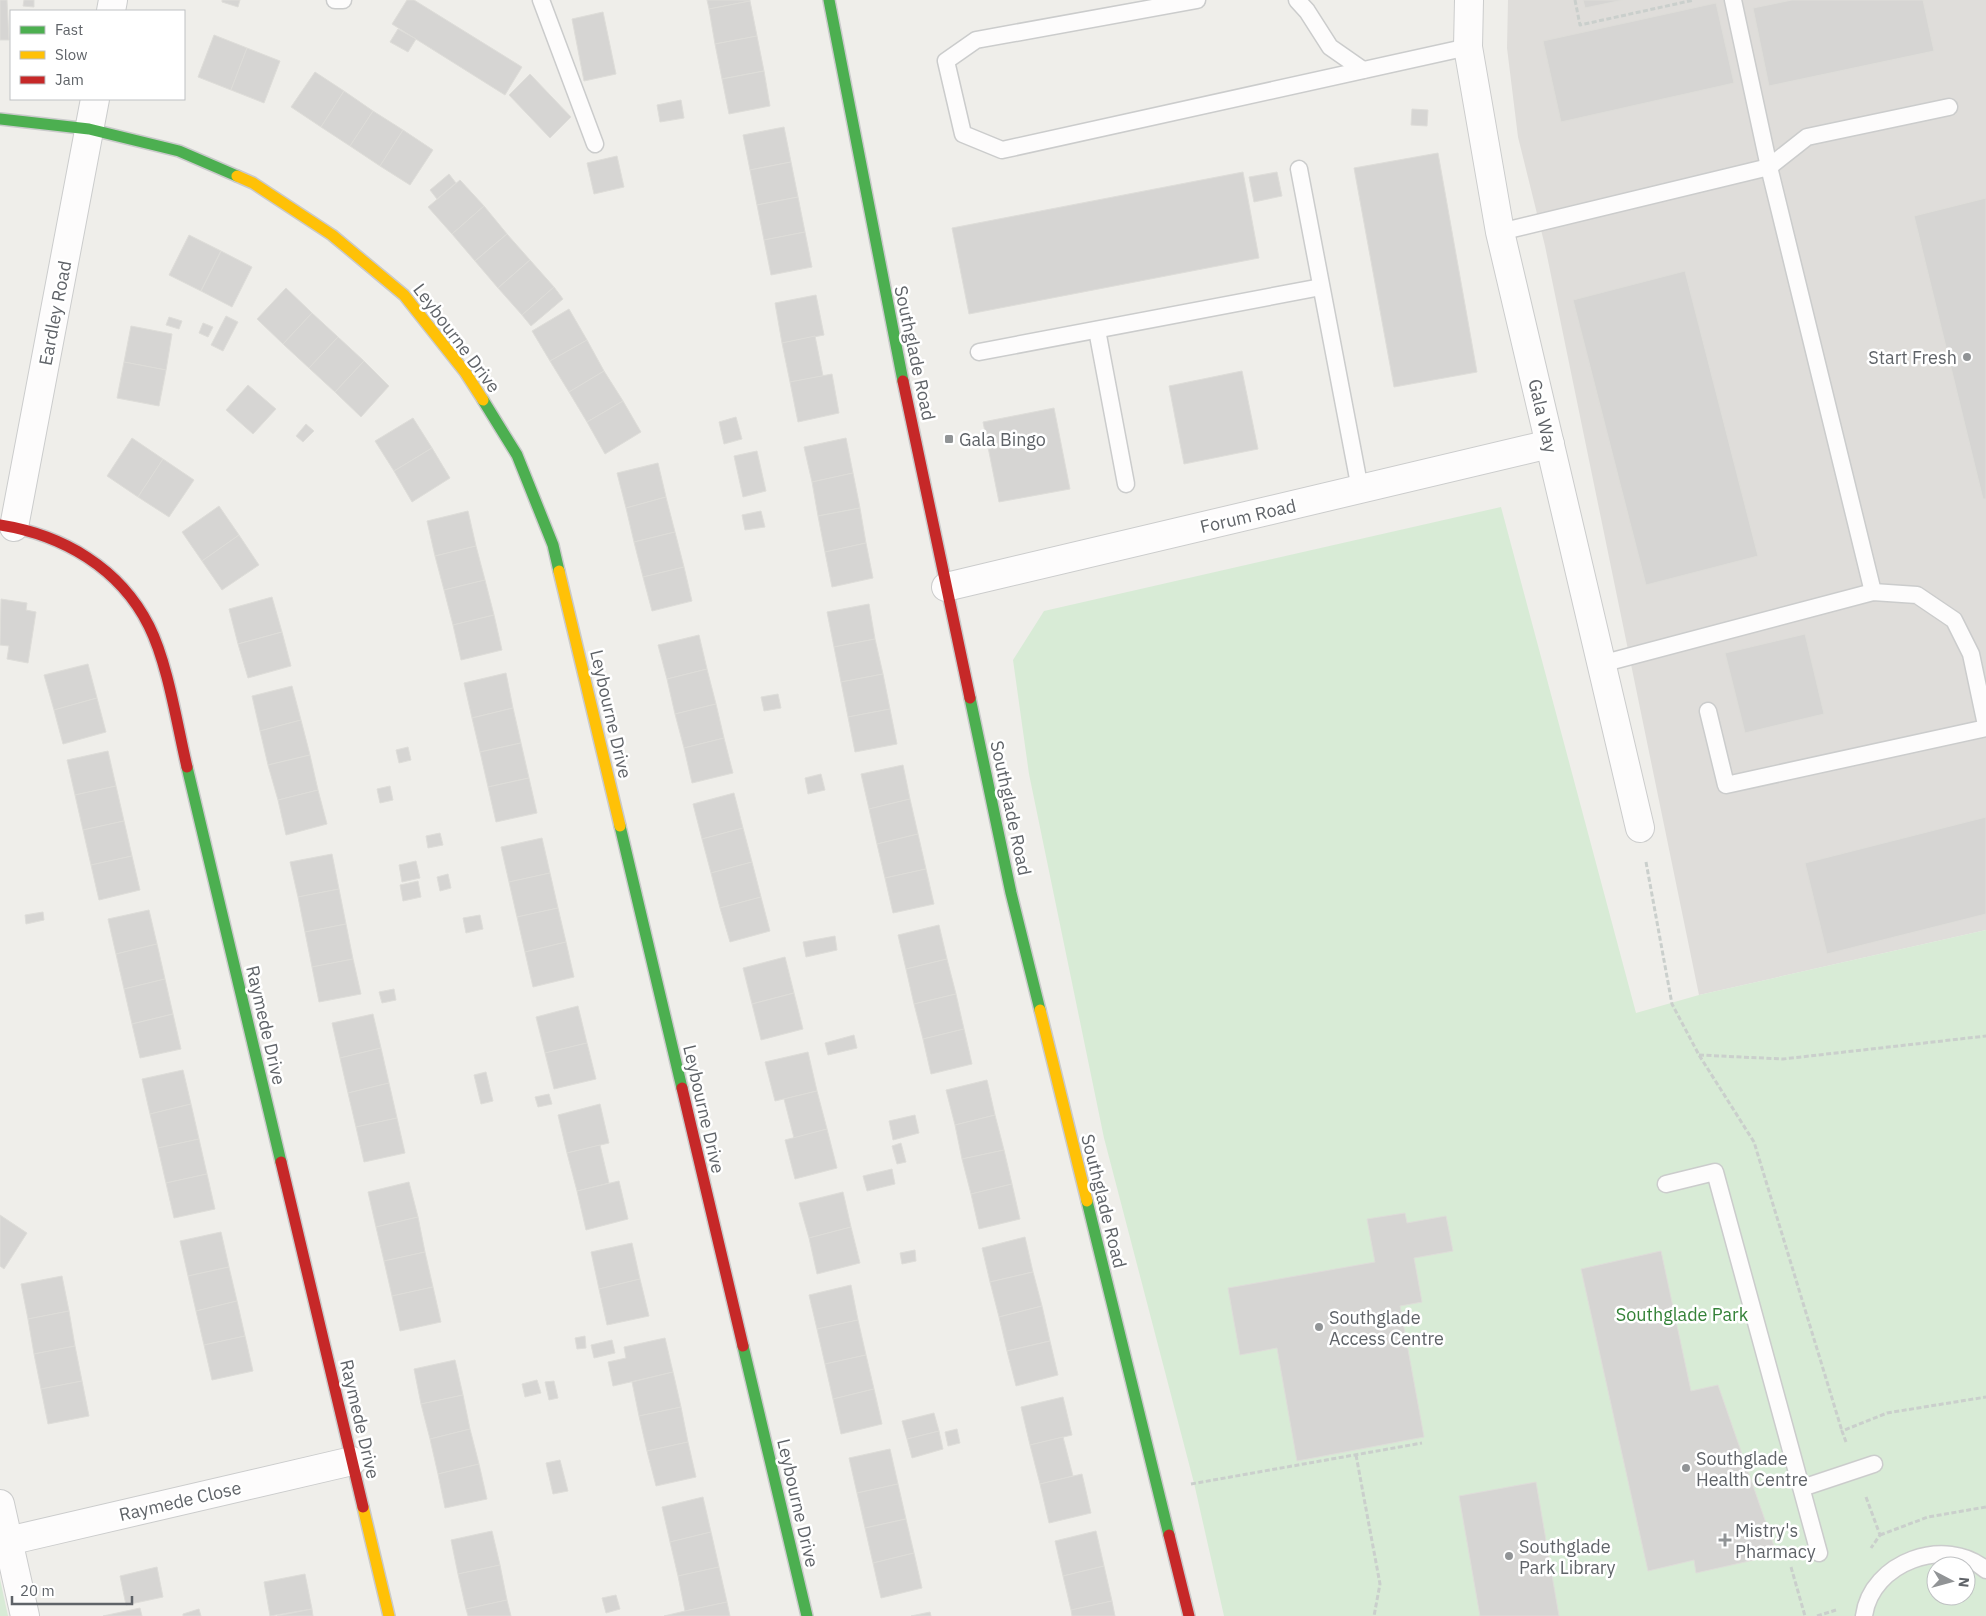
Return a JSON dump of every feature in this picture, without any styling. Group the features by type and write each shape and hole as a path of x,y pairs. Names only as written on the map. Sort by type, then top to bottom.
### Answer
{"street":[{"name":"Southglade Road","path":"829,0 890,317 1011,893 1189,1616"},
{"name":"Gala Way","path":"1469,0 1468,47 1500,232 1640,828"},
{"name":"Eardley Road","path":"7,526 95,100"},
{"name":"Leybourne Drive","path":"0,119 89,129 179,151 253,183 332,234 404,295 465,372 517,455 553,545 807,1616"},
{"name":"Forum Road","path":"946,587 1550,444"},
{"name":"Raymede Drive","path":"7,526 56,539 95,561 124,587 149,626 164,669 389,1616"},
{"name":"Raymede Close","path":"8,1541 352,1461"},
{"path":"0,1504 25,1616"}],"lane":[{"path":"335,0 343,0"},
{"path":"541,0 596,144"},
{"path":"1197,0 976,40 946,61 963,134 1002,150 1468,47"},
{"path":"1733,0 1769,167 1873,592"},
{"path":"1304,4 1330,47 1363,70"},
{"path":"1500,232 1769,167 1807,138 1948,107"},
{"path":"1299,169 1360,489"},
{"path":"980,352 1321,287"},
{"path":"1096,330 1126,484"},
{"path":"1602,664 1873,592 1917,595 1954,620 1971,654 1986,727 1726,785 1708,711"},
{"path":"1666,1184 1715,1172 1819,1553"},
{"path":"1802,1488 1874,1464"},
{"path":"1864,1616 1873,1592 1887,1574 1906,1562 1931,1554 1957,1555 1980,1565 1986,1570"}],"path":[{"path":"1575,0 1580,24 1694,0"},
{"path":"1640,828 1672,1004 1698,1055 1754,1142 1842,1431"},
{"path":"1698,1055 1783,1059 1986,1036"},
{"path":"1188,1485 1422,1443"},
{"path":"1356,1454 1380,1584 1374,1616"},
{"path":"1880,1535 1928,1517 1986,1507"}],"shaded area":[{"path":"1508,0 1986,0 1986,930 1699,995 1545,246 1518,137 1507,48"}],"green space":[{"name":"Southglade Park","path":"1501,507 1636,1013 1699,995 1986,930 1986,1616 1224,1616 1194,1483 1104,1138 1029,774 1013,660 1044,611"},
{"path":"0,1579 8,1616 0,1616"}],"building":[{"path":"0,0 7,0 9,40 0,40"},
{"path":"24,0 34,0 34,7 23,6"},
{"path":"222,0 240,0 238,7 222,2"},
{"path":"407,0 414,0 522,67 505,95 392,24"},
{"path":"707,0 750,0 750,1 709,9"},
{"path":"1583,0 1623,0 1585,8"},
{"path":"1792,0 1923,0 1934,51 1769,86 1753,8"},
{"path":"750,1 757,36 715,44 709,9"},
{"path":"1716,3 1734,83 1561,122 1543,41"},
{"path":"603,12 616,74 584,81 572,19"},
{"path":"398,29 416,39 408,52 390,42"},
{"path":"214,35 247,48 231,90 198,77"},
{"path":"757,36 764,71 722,79 715,44"},
{"path":"247,48 280,61 264,103 231,90"},
{"path":"764,71 770,106 729,114 722,79"},
{"path":"315,72 344,91 321,127 291,107"},
{"path":"530,74 571,117 550,138 509,95"},
{"path":"344,91 373,111 350,146 321,127"},
{"path":"681,100 684,118 660,122 657,105"},
{"path":"1412,109 1428,110 1427,126 1411,125"},
{"path":"373,111 403,130 380,166 350,146"},
{"path":"784,127 791,162 750,170 743,135"},
{"path":"403,130 433,150 410,185 380,166"},
{"path":"1438,153 1477,372 1394,387 1354,168"},
{"path":"617,156 624,187 594,194 587,163"},
{"path":"791,162 798,197 757,205 750,170"},
{"path":"1243,172 1259,258 969,314 952,228"},
{"path":"1277,172 1282,196 1254,202 1249,177"},
{"path":"449,174 456,183 437,199 430,190"},
{"path":"460,180 484,206 452,234 428,207"},
{"path":"798,197 805,232 764,240 757,205"},
{"name":"Start Fresh","path":"1986,198 1986,499 1983,499 1914,216"},
{"path":"484,206 507,234 475,261 452,234"},
{"path":"805,232 812,267 771,275 764,240"},
{"path":"507,234 530,260 498,288 475,261"},
{"path":"189,235 221,251 201,291 169,275"},
{"path":"221,251 252,267 232,307 201,291"},
{"path":"530,260 554,287 522,315 498,288"},
{"path":"1685,271 1758,556 1646,585 1573,300"},
{"path":"554,287 563,299 531,326 522,315"},
{"path":"286,288 312,313 283,344 257,319"},
{"path":"816,295 824,335 782,343 775,303"},
{"path":"569,309 587,340 550,361 532,331"},
{"path":"312,313 338,337 309,368 283,344"},
{"path":"226,316 238,322 223,351 211,345"},
{"path":"169,317 182,321 179,329 166,325"},
{"path":"203,323 213,327 208,337 199,333"},
{"path":"131,326 172,334 166,370 124,362"},
{"path":"815,336 823,376 790,382 782,343"},
{"path":"338,337 364,361 335,392 309,368"},
{"path":"587,340 604,371 569,392 550,361"},
{"path":"364,361 389,386 361,417 335,392"},
{"path":"124,362 166,370 159,406 117,398"},
{"path":"604,371 623,401 587,422 569,392"},
{"path":"1242,371 1258,449 1184,464 1169,386"},
{"path":"832,374 839,413 798,422 790,382"},
{"path":"248,385 276,409 253,434 226,410"},
{"path":"623,401 641,432 605,454 587,422"},
{"path":"1054,408 1070,489 999,502 983,422"},
{"path":"736,417 742,439 724,444 719,422"},
{"path":"413,418 432,448 394,471 375,441"},
{"path":"306,424 314,431 303,442 296,436"},
{"path":"132,438 163,459 138,497 107,476"},
{"path":"846,438 853,473 812,482 804,447"},
{"path":"432,448 450,478 412,502 394,471"},
{"path":"757,451 766,491 743,497 734,456"},
{"path":"163,459 194,480 169,517 138,497"},
{"path":"658,463 666,497 626,508 617,473"},
{"path":"853,473 860,508 818,516 812,482"},
{"path":"666,497 675,532 634,542 626,508"},
{"path":"219,506 239,535 202,561 182,532"},
{"path":"860,508 866,543 825,552 818,516"},
{"path":"468,511 476,546 435,556 427,521"},
{"path":"761,511 765,527 745,530 742,515"},
{"path":"675,532 684,567 643,577 634,542"},
{"path":"239,535 259,565 222,590 202,561"},
{"path":"866,543 873,578 832,587 825,552"},
{"path":"476,546 485,580 444,590 435,556"},
{"path":"684,567 692,601 652,611 643,577"},
{"path":"485,580 494,615 453,625 444,590"},
{"path":"272,597 282,632 238,644 229,609"},
{"path":"1,599 27,603 26,610 36,612 28,663 7,659 9,646 0,645"},
{"path":"869,604 875,639 834,647 827,612"},
{"path":"494,615 502,650 461,660 453,625"},
{"path":"282,632 291,666 248,678 238,644"},
{"path":"1805,634 1824,714 1745,733 1725,653"},
{"path":"699,635 707,669 667,679 658,645"},
{"path":"875,639 883,674 841,682 834,647"},
{"path":"88,664 97,698 54,710 44,675"},
{"path":"707,669 716,704 675,714 667,679"},
{"path":"506,673 513,708 472,718 464,683"},
{"path":"883,674 890,709 848,717 841,682"},
{"path":"292,686 301,720 260,731 252,696"},
{"path":"778,694 781,708 764,711 761,697"},
{"path":"97,698 106,732 63,744 54,710"},
{"path":"716,704 724,738 684,748 675,714"},
{"path":"513,708 521,743 480,752 472,718"},
{"path":"890,709 897,744 855,752 848,717"},
{"path":"301,720 310,755 268,765 260,731"},
{"path":"724,738 733,773 692,783 684,748"},
{"path":"521,743 529,778 488,787 480,752"},
{"path":"408,747 411,760 399,763 396,750"},
{"path":"108,751 116,786 75,795 67,760"},
{"path":"310,755 318,790 278,800 268,765"},
{"path":"903,765 910,799 869,809 861,774"},
{"path":"821,774 825,790 808,794 805,778"},
{"path":"529,778 537,813 496,822 488,787"},
{"path":"116,786 124,821 83,830 75,795"},
{"path":"390,786 393,800 380,803 377,789"},
{"path":"318,790 327,824 286,835 278,800"},
{"path":"734,793 743,828 702,839 693,804"},
{"path":"910,799 918,834 877,844 869,809"},
{"path":"1986,817 1986,914 1827,954 1805,863"},
{"path":"124,821 132,856 91,865 83,830"},
{"path":"743,828 752,862 711,873 702,839"},
{"path":"440,833 443,845 428,848 426,836"},
{"path":"918,834 926,869 885,878 877,844"},
{"path":"542,838 550,873 509,882 501,847"},
{"path":"332,854 339,889 298,897 290,862"},
{"path":"132,856 140,890 99,900 91,865"},
{"path":"416,861 420,878 402,882 399,865"},
{"path":"752,862 761,897 720,908 711,873"},
{"path":"926,869 934,904 893,913 885,878"},
{"path":"550,873 558,908 517,917 509,882"},
{"path":"448,874 451,888 440,891 437,877"},
{"path":"418,881 421,897 403,901 400,885"},
{"path":"339,889 346,924 305,932 298,897"},
{"path":"761,897 770,931 730,942 720,908"},
{"path":"558,908 566,942 525,952 517,917"},
{"path":"149,910 157,944 116,954 108,919"},
{"path":"43,912 44,920 26,924 25,915"},
{"path":"480,915 483,929 466,933 463,918"},
{"path":"346,924 353,959 312,967 305,932"},
{"path":"939,925 947,959 906,969 898,935"},
{"path":"835,936 837,950 806,957 803,942"},
{"path":"566,942 574,977 533,987 525,952"},
{"path":"157,944 165,979 124,989 116,954"},
{"path":"785,957 794,993 752,1004 743,968"},
{"path":"353,959 361,994 319,1002 312,967"},
{"path":"947,959 956,994 914,1004 906,969"},
{"path":"165,979 173,1014 132,1024 124,989"},
{"path":"394,989 396,1000 382,1003 379,992"},
{"path":"794,993 803,1029 761,1040 752,1004"},
{"path":"956,994 964,1029 923,1039 914,1004"},
{"path":"578,1006 587,1043 545,1053 536,1017"},
{"path":"173,1014 181,1049 140,1058 132,1024"},
{"path":"373,1014 381,1048 340,1058 332,1023"},
{"path":"964,1029 972,1064 931,1074 923,1039"},
{"path":"854,1035 857,1048 828,1055 825,1043"},
{"path":"587,1043 596,1079 554,1089 545,1053"},
{"path":"381,1048 389,1083 348,1093 340,1058"},
{"path":"808,1052 817,1091 775,1101 765,1062"},
{"path":"183,1070 191,1104 150,1114 142,1079"},
{"path":"486,1072 493,1101 481,1104 474,1075"},
{"path":"987,1080 995,1115 955,1125 946,1090"},
{"path":"389,1083 397,1118 356,1127 348,1093"},
{"path":"817,1091 827,1129 794,1138 784,1099"},
{"path":"549,1094 552,1104 538,1107 535,1097"},
{"path":"191,1104 199,1139 158,1148 150,1114"},
{"path":"600,1104 609,1143 567,1153 558,1115"},
{"path":"915,1115 919,1133 893,1140 889,1121"},
{"path":"995,1115 1004,1150 962,1159 955,1125"},
{"path":"397,1118 405,1153 364,1162 356,1127"},
{"path":"827,1129 837,1168 795,1179 785,1140"},
{"path":"199,1139 207,1174 166,1183 158,1148"},
{"path":"901,1143 906,1162 897,1164 892,1146"},
{"path":"600,1145 609,1183 577,1191 567,1153"},
{"path":"1004,1150 1012,1184 971,1194 962,1159"},
{"path":"892,1169 895,1184 867,1191 863,1176"},
{"path":"207,1174 215,1209 174,1218 166,1183"},
{"path":"619,1181 628,1219 586,1230 577,1191"},
{"path":"409,1182 418,1217 376,1227 368,1192"},
{"path":"1012,1184 1020,1219 979,1229 971,1194"},
{"path":"843,1192 851,1227 809,1238 799,1203"},
{"name":"Southglade Access Centre","path":"1405,1213 1407,1223 1446,1216 1453,1251 1414,1258 1422,1302 1400,1306 1424,1437 1297,1461 1277,1348 1240,1355 1228,1288 1375,1262 1367,1219"},
{"path":"0,1215 27,1233 4,1269 0,1266"},
{"path":"418,1217 425,1252 384,1261 376,1227"},
{"path":"851,1227 860,1263 817,1274 809,1238"},
{"path":"221,1232 229,1267 188,1276 180,1241"},
{"path":"1025,1237 1033,1272 990,1282 982,1248"},
{"path":"632,1243 640,1279 599,1289 591,1252"},
{"path":"915,1250 916,1261 902,1264 900,1253"},
{"name":"Southglade Health Centre","path":"1661,1251 1691,1391 1718,1385 1774,1546 1755,1550 1758,1559 1696,1573 1694,1560 1648,1571 1581,1269"},
{"path":"425,1252 433,1287 392,1296 384,1261"},
{"path":"229,1267 237,1301 196,1311 188,1276"},
{"path":"1033,1272 1042,1306 999,1317 990,1282"},
{"path":"62,1276 69,1311 28,1319 21,1284"},
{"path":"640,1279 649,1316 607,1325 599,1289"},
{"path":"851,1285 858,1320 817,1329 809,1295"},
{"path":"433,1287 441,1322 400,1331 392,1296"},
{"path":"237,1301 245,1336 204,1345 196,1311"},
{"path":"1042,1306 1050,1341 1007,1351 999,1317"},
{"path":"69,1311 75,1346 34,1354 28,1319"},
{"path":"858,1320 866,1355 825,1364 817,1329"},
{"path":"245,1336 253,1371 212,1380 204,1345"},
{"path":"585,1336 586,1348 577,1349 575,1338"},
{"path":"665,1338 673,1372 613,1386 608,1362 626,1358 624,1347"},
{"path":"612,1340 615,1353 594,1358 591,1345"},
{"path":"1050,1341 1058,1375 1016,1386 1007,1351"},
{"path":"75,1346 82,1381 41,1389 34,1354"},
{"path":"866,1355 874,1389 833,1399 825,1364"},
{"path":"455,1360 463,1395 421,1404 414,1369"},
{"path":"673,1372 681,1407 639,1416 632,1382"},
{"path":"537,1380 541,1393 525,1397 522,1384"},
{"path":"82,1381 89,1416 48,1424 41,1389"},
{"path":"554,1381 558,1398 549,1400 545,1382"},
{"path":"874,1389 882,1424 841,1434 833,1399"},
{"path":"463,1395 470,1429 430,1439 421,1404"},
{"path":"1063,1397 1072,1435 1030,1445 1021,1407"},
{"path":"681,1407 688,1442 647,1451 639,1416"},
{"path":"934,1413 939,1431 907,1439 902,1421"},
{"path":"470,1429 479,1464 438,1474 430,1439"},
{"path":"957,1429 960,1443 948,1446 945,1432"},
{"path":"939,1431 943,1449 912,1458 907,1439"},
{"path":"1063,1437 1073,1476 1040,1484 1030,1445"},
{"path":"688,1442 696,1477 656,1486 647,1451"},
{"path":"890,1449 898,1484 857,1493 849,1458"},
{"path":"560,1460 568,1491 553,1494 546,1463"},
{"path":"479,1464 487,1499 445,1508 438,1474"},
{"path":"1082,1474 1091,1513 1049,1523 1040,1484"},
{"name":"Southglade Park Library","path":"1536,1482 1559,1616 1480,1616 1459,1496"},
{"path":"898,1484 906,1519 865,1528 857,1493"},
{"path":"703,1497 711,1532 670,1542 662,1507"},
{"path":"906,1519 914,1553 873,1563 865,1528"},
{"path":"492,1531 500,1565 458,1574 451,1540"},
{"path":"1096,1531 1104,1566 1063,1576 1055,1541"},
{"path":"711,1532 719,1567 678,1576 670,1542"},
{"path":"914,1553 922,1588 881,1598 873,1563"},
{"path":"500,1565 507,1600 466,1609 458,1574"},
{"path":"1104,1566 1112,1601 1071,1610 1063,1576"},
{"path":"157,1567 163,1597 126,1605 120,1576"},
{"path":"719,1567 727,1602 685,1611 678,1576"},
{"path":"305,1574 312,1609 270,1616 264,1582"},
{"path":"616,1595 620,1609 606,1613 602,1598"},
{"path":"507,1600 511,1616 468,1616 466,1609"},
{"path":"1112,1601 1115,1616 1072,1616 1071,1610"},
{"path":"727,1602 730,1616 664,1616 685,1611"},
{"path":"140,1608 142,1616 103,1616"},
{"path":"199,1609 201,1616 183,1616 183,1614"},
{"path":"312,1609 313,1616 277,1616"},
{"path":"930,1612 931,1616 911,1616"}],"traffic: fast":[{"path":"829,0 903,381"},
{"path":"0,119 89,129 179,151 237,176"},
{"path":"483,400 517,455 553,545 559,571"},
{"path":"970,698 1011,893 1040,1010"},
{"path":"187,767 281,1162"},
{"path":"620,826 682,1088"},
{"path":"1087,1201 1169,1535"},
{"path":"743,1346 807,1616"}],"traffic: slow":[{"path":"237,176 253,183 332,235 404,295 465,372 483,400"},
{"path":"559,571 620,826"},
{"path":"1040,1010 1087,1201"},
{"path":"363,1507 389,1616"}],"traffic: jam":[{"path":"903,381 970,698"},
{"path":"0,525 46,537 67,546 106,571 137,605 149,626 162,658 187,767"},
{"path":"682,1088 743,1346"},
{"path":"281,1162 363,1507"},
{"path":"1169,1535 1189,1616"}],"place":[{"name":"Start Fresh","path":"1967,357"},
{"name":"Gala Bingo","path":"949,439"},
{"name":"Southglade Access Centre","path":"1319,1327"},
{"name":"Southglade Health Centre","path":"1686,1468"},
{"name":"Mistry's Pharmacy","path":"1725,1540"},
{"name":"Southglade Park Library","path":"1509,1556"}]}
